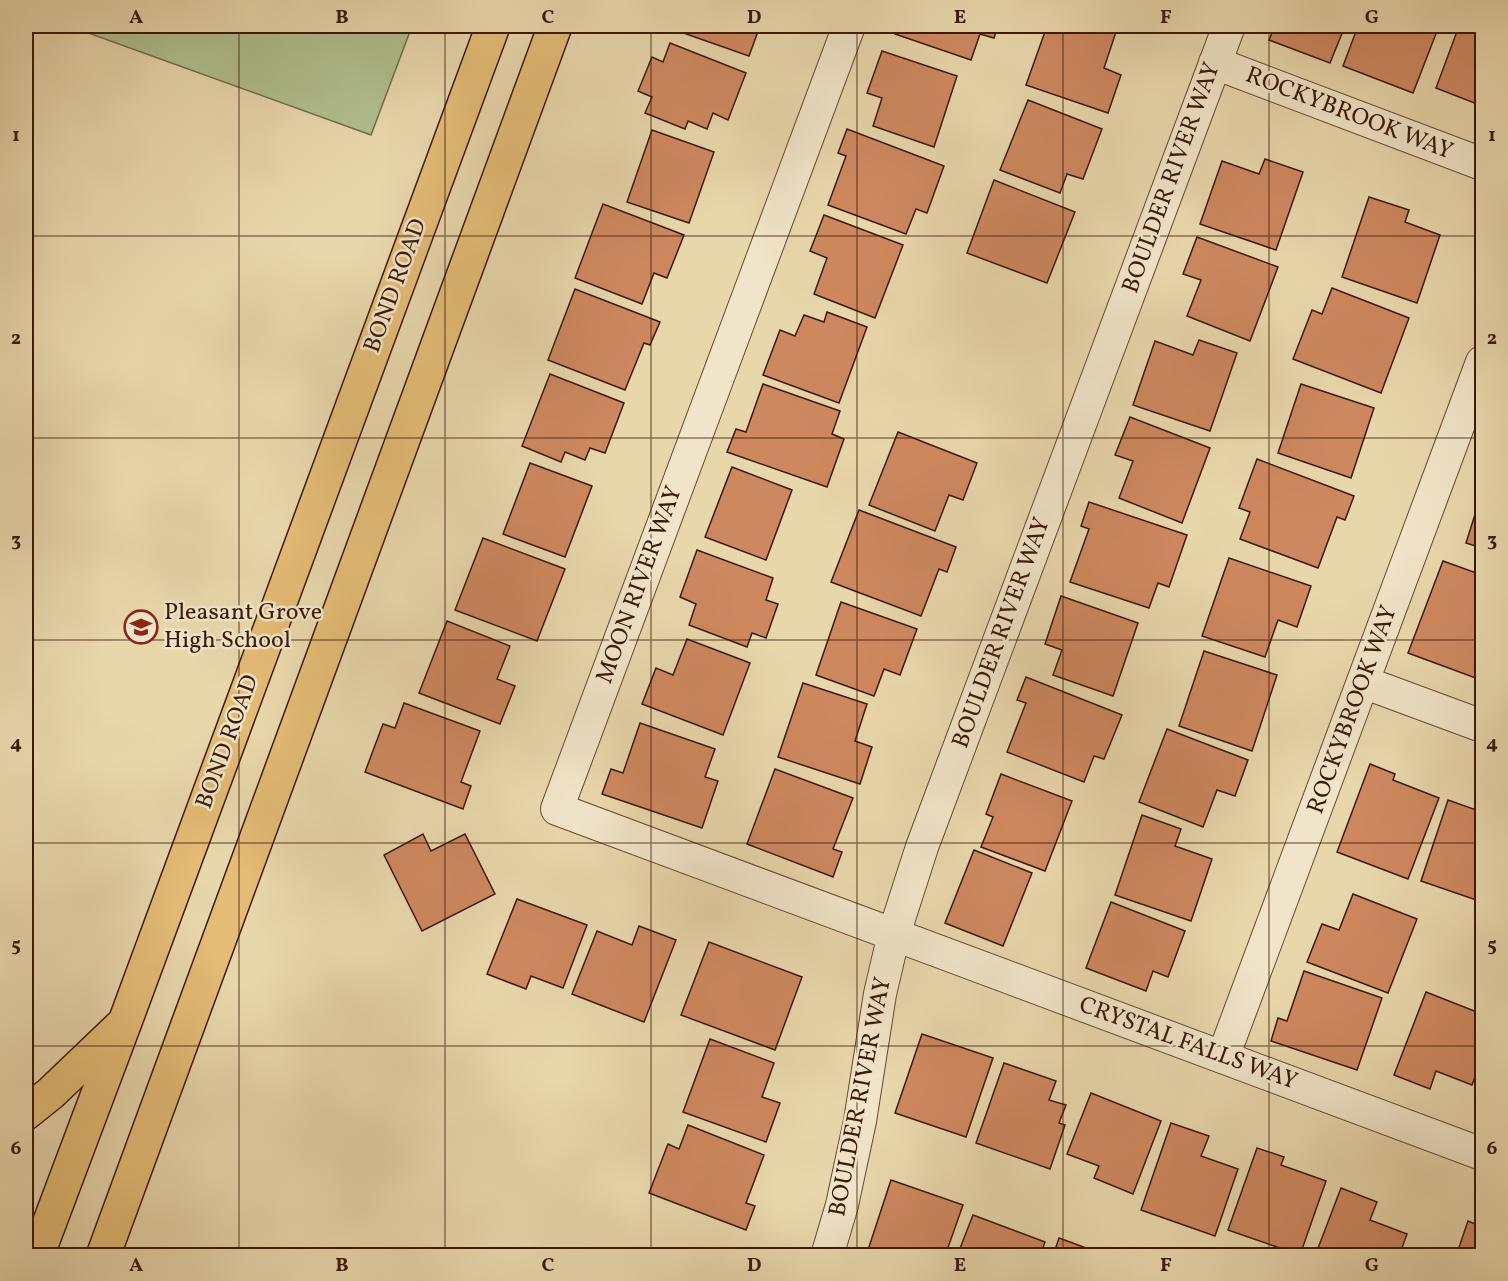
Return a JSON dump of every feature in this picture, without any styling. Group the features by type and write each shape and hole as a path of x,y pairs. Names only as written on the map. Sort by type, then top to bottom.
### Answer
{"main road":[{"name":"BOND ROAD","path":"37,1256 492,26"},
{"path":"103,1256 555,26"},
{"path":"26,1113 51,1093 125,1022"}],"street":[{"name":"MOON RIVER WAY","path":"849,26 557,808 894,934"},
{"name":"BOULDER RIVER WAY","path":"827,1256 842,1205 860,1121 880,994 894,934 922,847 1229,26"},
{"name":"ROCKYBROOK WAY","path":"1215,63 1482,164"},
{"name":"ROCKYBROOK WAY","path":"1223,1057 1482,362"},
{"path":"1363,682 1482,726"},
{"name":"CRYSTAL FALLS WAY","path":"894,934 1482,1154"}],"green space":[{"path":"69,26 412,26 371,135"}],"building":[{"path":"673,26 760,26 749,56 672,29"},
{"path":"898,26 998,26 994,38 980,34 971,60 895,34"},
{"path":"1047,26 1097,26 1116,32 1104,68 1121,75 1108,113 1026,85"},
{"path":"1275,26 1345,26 1330,63 1269,40"},
{"path":"1358,26 1439,26 1413,93 1343,66"},
{"path":"1459,26 1482,26 1482,106 1436,88"},
{"path":"670,43 746,73 728,120 713,113 707,129 688,121 685,129 645,113 652,97 638,91 652,57 663,62"},
{"path":"882,51 957,76 934,147 873,126 882,98 867,93"},
{"path":"1028,100 1102,129 1083,179 1067,174 1060,193 1000,170"},
{"path":"847,129 944,166 927,213 916,209 906,234 828,205 846,156 838,153"},
{"path":"652,130 714,152 689,223 627,202"},
{"path":"1265,159 1303,172 1276,250 1200,224 1222,161 1259,174"},
{"path":"994,180 1075,212 1047,283 967,253"},
{"path":"1369,197 1409,210 1405,222 1440,235 1417,303 1342,277"},
{"path":"603,204 684,235 667,278 654,273 642,304 575,278"},
{"path":"824,215 903,245 875,318 814,294 827,258 810,251"},
{"path":"1197,237 1278,267 1250,341 1187,316 1201,280 1183,274"},
{"path":"1332,288 1409,318 1381,393 1293,359 1312,310 1322,314"},
{"path":"575,289 660,322 650,345 644,343 625,390 548,360"},
{"path":"827,312 867,327 839,403 763,375 780,330 795,336 804,315 824,322"},
{"path":"1199,340 1237,353 1210,431 1133,405 1155,341 1193,355"},
{"path":"550,374 624,403 605,453 590,448 585,460 565,452 561,462 522,446"},
{"path":"763,384 840,411 832,434 844,439 827,487 727,452 736,429 746,432"},
{"path":"1301,384 1374,408 1351,478 1278,453"},
{"path":"1130,417 1210,448 1182,523 1119,498 1133,461 1115,455"},
{"path":"898,432 977,463 963,500 949,495 935,531 869,505"},
{"path":"1257,459 1354,496 1345,520 1337,517 1318,568 1240,539 1250,512 1239,508"},
{"path":"530,463 592,486 565,557 503,534"},
{"path":"1482,466 1482,489 1476,487"},
{"path":"732,467 792,490 766,560 705,537"},
{"path":"1482,492 1482,548 1466,543"},
{"path":"1089,502 1187,535 1169,587 1158,583 1149,608 1070,582 1089,529 1081,526"},
{"path":"859,510 956,547 947,572 939,569 921,616 831,582"},
{"path":"483,538 565,569 537,641 455,610"},
{"path":"697,550 773,578 766,600 778,604 766,638 752,633 747,647 689,625 696,604 680,597"},
{"path":"1229,558 1311,586 1297,627 1278,620 1265,657 1202,636"},
{"path":"1443,561 1482,575 1481,680 1408,653"},
{"path":"1061,596 1138,623 1113,696 1053,675 1062,650 1045,644"},
{"path":"841,602 917,629 900,675 884,669 874,696 816,675"},
{"path":"447,621 510,646 497,679 515,686 500,724 419,693"},
{"path":"687,639 750,663 723,735 642,704 656,668 673,675"},
{"path":"1204,651 1277,675 1252,751 1179,726"},
{"path":"1026,677 1122,715 1104,759 1094,756 1084,782 1007,752 1026,703 1017,700"},
{"path":"803,683 867,704 855,741 872,747 860,784 778,757"},
{"path":"404,703 480,731 461,782 471,786 463,809 365,772 383,724 395,728"},
{"path":"640,723 715,749 705,777 718,781 702,828 602,794 611,769 623,773"},
{"path":"1167,729 1248,760 1235,796 1217,790 1203,827 1139,802"},
{"path":"1370,764 1395,774 1393,780 1439,798 1408,879 1337,852"},
{"path":"775,769 853,798 833,849 842,852 833,877 747,844"},
{"path":"1001,774 1072,801 1045,871 981,847 993,817 986,814"},
{"path":"1448,800 1482,812 1482,902 1421,881"},
{"path":"1142,815 1181,829 1175,846 1212,859 1191,921 1115,895"},
{"path":"423,834 431,851 465,834 495,894 422,931 384,855"},
{"path":"974,850 1032,873 1003,946 945,923"},
{"path":"1353,894 1417,919 1388,993 1307,962 1322,924 1339,930"},
{"path":"517,899 587,925 563,988 531,976 526,989 487,974"},
{"path":"1111,902 1185,931 1168,977 1153,971 1146,991 1086,968"},
{"path":"639,926 676,940 644,1022 572,994 597,931 632,945"},
{"path":"709,942 802,977 775,1050 681,1015"},
{"path":"1304,971 1382,998 1357,1070 1271,1041 1278,1018 1287,1021"},
{"path":"1426,992 1482,1014 1482,1059 1472,1085 1436,1071 1430,1089 1394,1075"},
{"path":"922,1034 993,1058 966,1137 895,1113"},
{"path":"710,1039 774,1063 762,1097 780,1103 766,1142 683,1112"},
{"path":"1004,1063 1056,1081 1049,1100 1066,1105 1059,1123 1065,1125 1050,1169 976,1143"},
{"path":"1091,1093 1161,1121 1133,1194 1094,1178 1099,1166 1067,1154"},
{"path":"1171,1123 1209,1136 1201,1156 1238,1169 1215,1236 1141,1210"},
{"path":"688,1125 764,1155 746,1203 755,1206 746,1230 649,1193 668,1144 679,1149"},
{"path":"1257,1148 1284,1157 1281,1165 1326,1181 1300,1255 1228,1230"},
{"path":"891,1180 963,1205 945,1256 866,1256"},
{"path":"1341,1188 1377,1202 1370,1220 1407,1234 1399,1256 1315,1256"},
{"path":"973,1215 1045,1242 1040,1256 957,1256"},
{"path":"1468,1221 1482,1227 1482,1256 1456,1256"},
{"path":"1059,1238 1108,1256 1053,1256"}],"place":[{"name":"Pleasant Grove High School","path":"141,627"}]}
